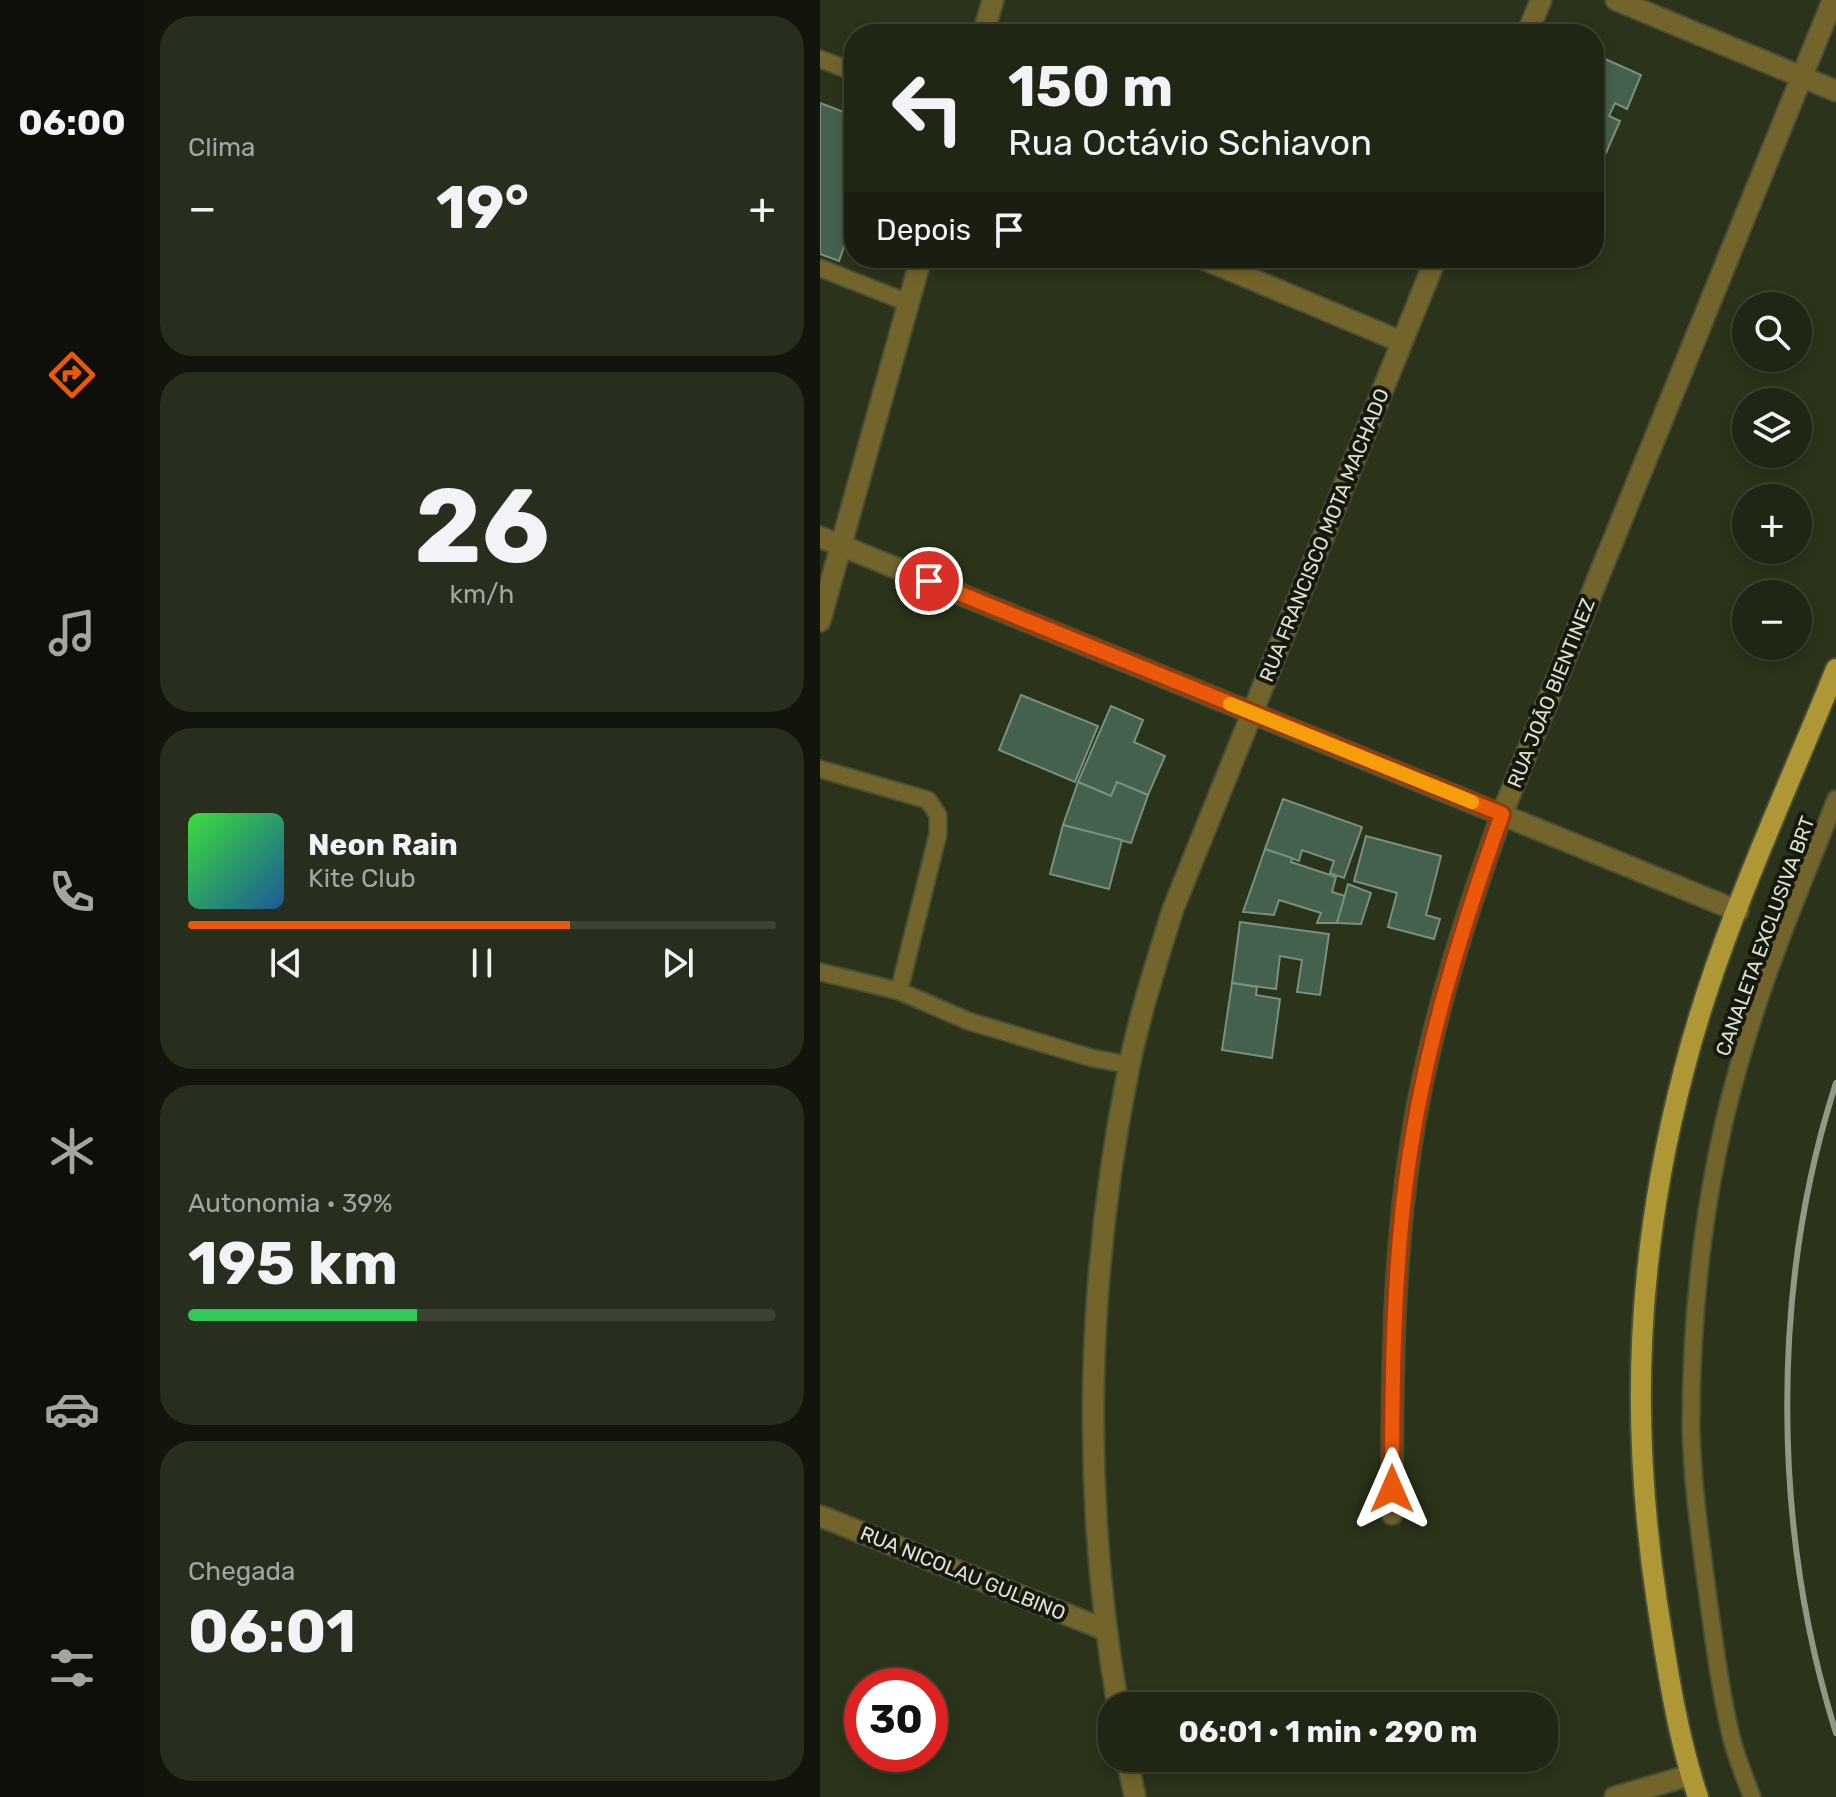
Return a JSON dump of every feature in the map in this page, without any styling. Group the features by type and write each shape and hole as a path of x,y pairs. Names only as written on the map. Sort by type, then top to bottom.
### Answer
{"main road":[{"path":"1698,1797 1667,1666 1650,1557 1641,1453 1639,1374 1643,1295 1667,1139 1684,1068 1738,911 1836,669"}],"street":[{"path":"986,24 993,0"},
{"path":"1531,24 1541,0"},
{"path":"1616,0 1836,91"},
{"name":"RUA JOÃO BIENTINEZ","path":"1392,1514 1395,1309 1404,1196 1418,1105 1463,923 1502,814 1833,0"},
{"path":"820,621 918,268"},
{"path":"1225,268 1402,342"},
{"name":"RUA FRANCISCO MOTA MACHADO","path":"1116,1692 1097,1540 1093,1346 1112,1158 1129,1065 1150,981 1173,909 1432,268"},
{"path":"820,537 1738,911"},
{"name":"RUA NICOLAU GULBINO","path":"820,1516 1106,1630"},
{"path":"1130,1772 1135,1797"},
{"path":"1615,1797 1691,1775"}],"lane":[{"path":"820,59 844,68"},
{"path":"820,268 909,303"},
{"path":"820,769 928,800 938,815 938,834 899,991"},
{"name":"CANALETA EXCLUSIVA BRT","path":"1752,1797 1732,1741 1714,1646 1699,1530 1691,1430 1694,1334 1704,1237 1721,1143 1746,1038 1836,799"},
{"path":"820,972 899,991 968,1021 1092,1058 1129,1065"}],"building":[{"path":"1604,58 1641,75 1627,109 1615,103 1609,116 1620,121 1606,153"},
{"path":"820,103 844,112 844,247 839,261 820,254"},
{"path":"1021,695 1098,726 1075,782 999,750"},
{"path":"1111,706 1143,720 1134,742 1165,756 1148,795 1117,782 1111,796 1078,782"},
{"path":"1078,782 1111,796 1117,782 1148,795 1131,843 1063,825"},
{"path":"1283,799 1362,827 1344,878 1330,873 1334,861 1302,850 1299,861 1265,849"},
{"path":"1063,825 1122,840 1109,889 1050,874"},
{"path":"1366,836 1441,856 1426,915 1440,919 1434,939 1388,927 1397,893 1354,881"},
{"path":"1265,849 1292,858 1291,862 1336,877 1332,892 1345,896 1337,923 1317,923 1321,913 1279,900 1274,915 1243,912"},
{"path":"1348,884 1371,893 1361,924 1337,923"},
{"path":"1240,922 1329,934 1320,995 1297,992 1302,960 1280,956 1276,989 1232,983"},
{"path":"1232,983 1257,987 1256,995 1280,999 1272,1058 1222,1050"}],"railway":[{"path":"1836,1083 1814,1161 1799,1242 1790,1325 1787,1408 1790,1491 1800,1574 1815,1655 1836,1733"}],"slow traffic":[{"path":"1230,704 1472,802"}],"route":[{"path":"929,581 1502,814 1463,923 1418,1105 1404,1196 1395,1309 1392,1489"}]}
